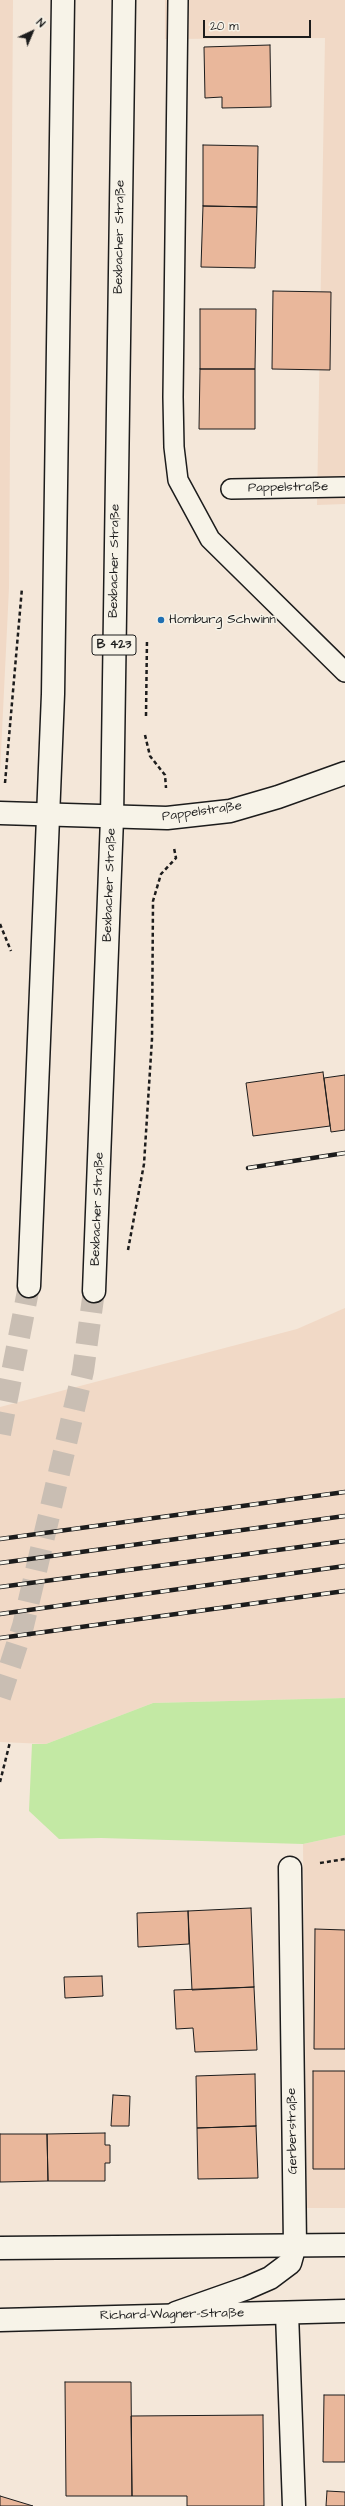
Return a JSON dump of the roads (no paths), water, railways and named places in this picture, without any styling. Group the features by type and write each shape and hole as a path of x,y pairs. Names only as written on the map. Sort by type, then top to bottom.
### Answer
{"main road":[{"path":"29,1286 53,694 62,0"},
{"name":"Bexbacher Straße","path":"94,1291 112,818 124,0"},
{"name":"Pappelstraße","path":"1,813 78,817 167,818 230,811 278,797 345,773"},
{"name":"Gerberstraße","path":"172,2315 270,2278 290,2263 295,2245 290,1868"},
{"path":"4,2247 345,2245"},
{"name":"Richard-Wagner-Straße","path":"0,2320 345,2311"},
{"path":"287,2313 294,2506"}],"lane":[{"path":"178,0 173,397 174,447 178,480 210,539 345,672"},
{"name":"Pappelstraße","path":"231,489 345,487"}],"tunnel":[{"path":"0,1434 29,1286"},
{"path":"0,1697 23,1626 83,1371 94,1291"}],"railway":[{"path":"248,1168 345,1153"},
{"path":"0,1539 345,1492"},
{"path":"0,1563 345,1516"},
{"path":"0,1587 345,1541"},
{"path":"0,1614 345,1566"},
{"path":"0,1638 345,1591"}],"place":[{"name":"Homburg Schwinn","path":"161,620"}]}
